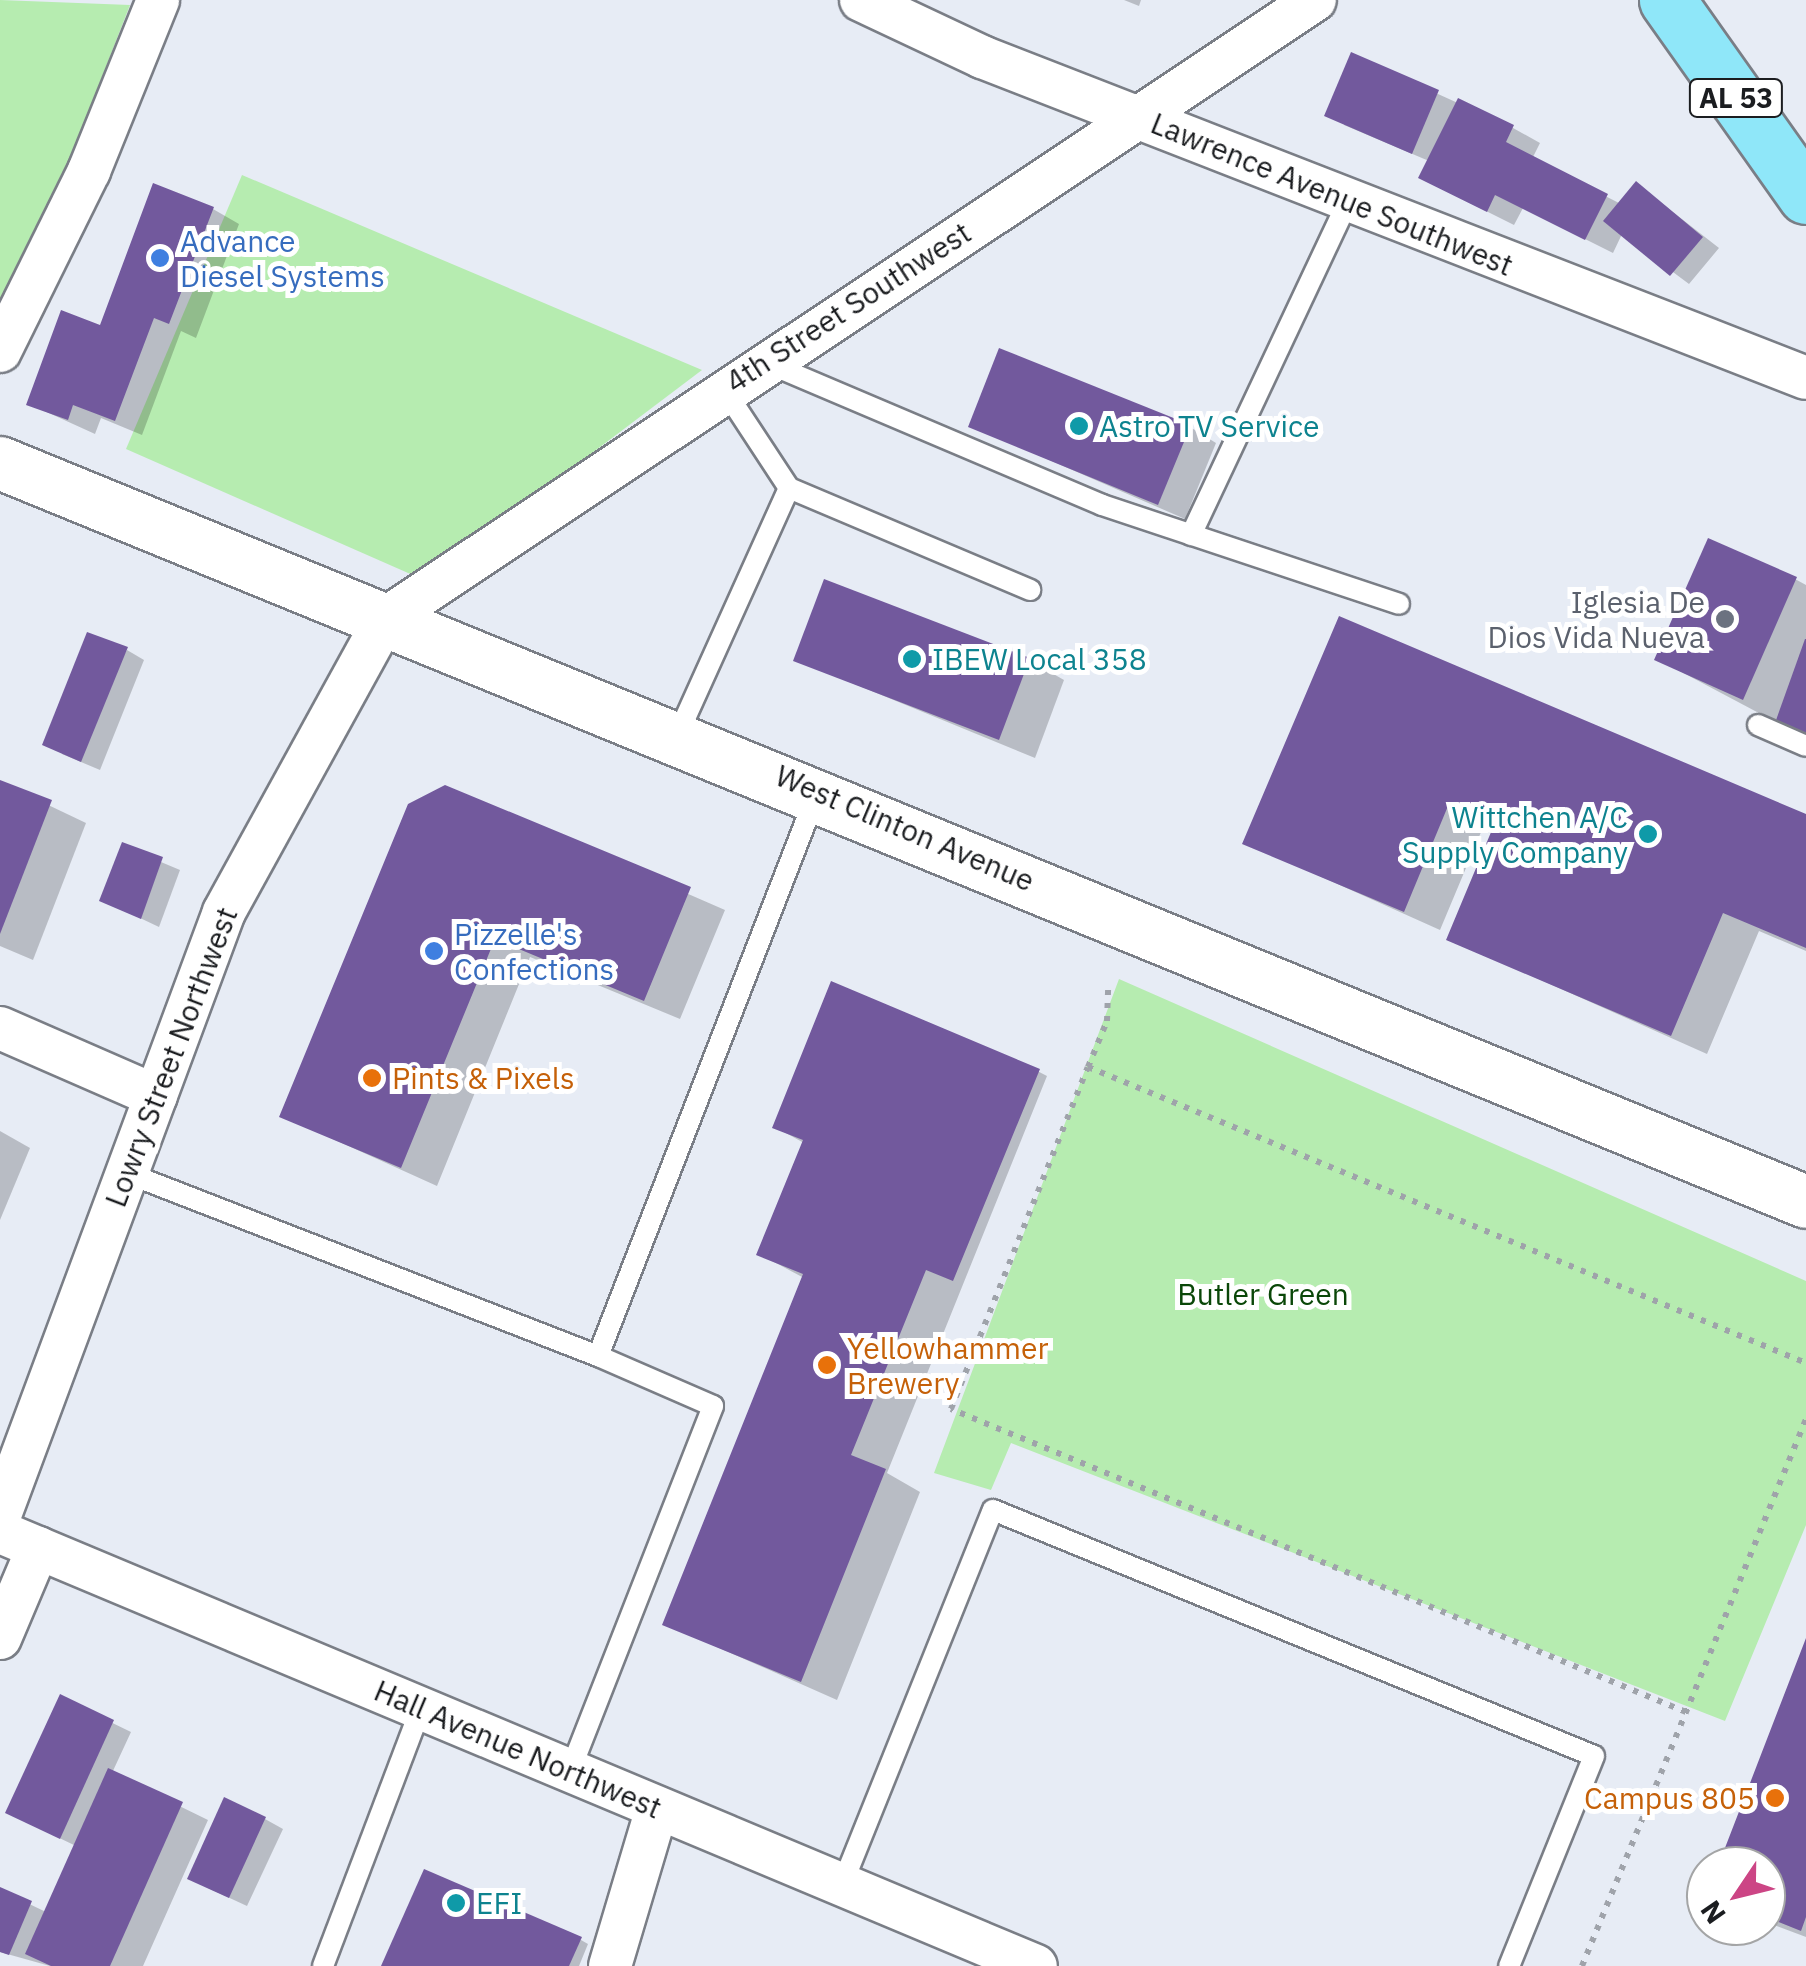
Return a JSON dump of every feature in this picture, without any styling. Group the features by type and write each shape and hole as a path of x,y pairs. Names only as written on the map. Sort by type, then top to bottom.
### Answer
{"main road":[{"name":"AL 53","path":"1666,0 1806,196"}],"street":[{"path":"0,351 90,171 158,0"},
{"name":"Lawrence Avenue Southwest","path":"861,0 1348,201 1806,378"},
{"name":"4th Street Southwest","path":"386,619 723,388 1141,118 1315,0"},
{"name":"West Clinton Avenue","path":"0,463 678,734 1806,1202"},
{"name":"Lowry Street Northwest","path":"0,1515 224,912 386,619"},
{"path":"0,1028 156,1096"},
{"path":"0,1638 19,1540"},
{"name":"Hall Avenue Northwest","path":"19,1540 1036,1966"},
{"path":"610,1966 657,1808"}],"lane":[{"path":"1191,535 1348,201"},
{"path":"764,362 1191,535 1399,604"},
{"path":"723,388 789,488 1030,590"},
{"path":"678,734 789,488"},
{"path":"1758,724 1806,746"},
{"path":"598,1356 818,792"},
{"path":"127,1173 598,1356 713,1406 570,1771"},
{"path":"842,1884 993,1510 1594,1756 1509,1966"},
{"path":"323,1966 421,1708"}],"path":[{"path":"1108,984 1107,1020 951,1409 1686,1712"},
{"path":"1088,1067 1806,1363"},
{"path":"1582,1966 1806,1419"}],"green space":[{"path":"0,0 130,5 0,339"},
{"path":"242,175 702,370 424,580 126,449"},
{"name":"Butler Green","path":"1119,979 1806,1281 1806,1525 1725,1721 1011,1443 991,1490 934,1473"}],"building":[{"path":"1351,52 1439,90 1412,154 1324,116"},
{"path":"1458,98 1514,125 1506,142 1608,194 1585,240 1495,195 1487,212 1418,178"},
{"path":"1636,181 1703,237 1670,276 1603,221"},
{"name":"Advance Diesel Systems","path":"153,183 214,207 169,324 154,318 115,421 73,405 68,420 26,405 61,310 100,325"},
{"name":"Astro TV Service","path":"999,348 1191,425 1158,505 968,427"},
{"name":"Iglesia De Dios Vida Nueva","path":"1708,538 1797,577 1743,700 1654,660"},
{"name":"IBEW Local 358","path":"824,579 1030,658 999,740 793,661"},
{"name":"Wittchen A/C Supply Company","path":"1339,616 1806,814 1806,948 1723,913 1671,1036 1446,940 1494,825 1448,806 1404,912 1242,844"},
{"path":"87,632 128,647 81,762 42,745"},
{"path":"1806,639 1806,734 1775,723"},
{"path":"0,780 52,800 0,934"},
{"path":"445,785 691,887 644,1001 495,939 401,1168 279,1117 408,804"},
{"path":"122,842 163,857 141,919 99,901"},
{"name":"Yellowhammer Brewery","path":"831,981 1040,1069 953,1281 926,1270 851,1455 886,1469 801,1682 662,1625 803,1274 756,1255 803,1140 772,1128"},
{"name":"Campus 805","path":"1806,1638 1806,1917 1801,1931 1786,1925 1786,1846 1726,1846"},
{"path":"60,1694 114,1720 60,1839 5,1813"},
{"path":"108,1768 183,1802 110,1966 51,1966 25,1954"},
{"path":"224,1797 266,1817 229,1898 187,1879"},
{"name":"EFI","path":"424,1869 582,1937 569,1966 381,1966"},
{"path":"0,1887 32,1901 9,1955 0,1952"}],"place":[{"name":"Advance Diesel Systems","path":"160,258"},
{"name":"Astro TV Service","path":"1079,426"},
{"name":"Iglesia De Dios Vida Nueva","path":"1725,619"},
{"name":"IBEW Local 358","path":"912,659"},
{"name":"Wittchen A/C Supply Company","path":"1648,834"},
{"name":"Pizzelle's Confections","path":"434,951"},
{"name":"Pints & Pixels","path":"372,1078"},
{"name":"Yellowhammer Brewery","path":"827,1365"},
{"name":"Campus 805","path":"1775,1798"},
{"name":"EFI","path":"456,1903"}]}
